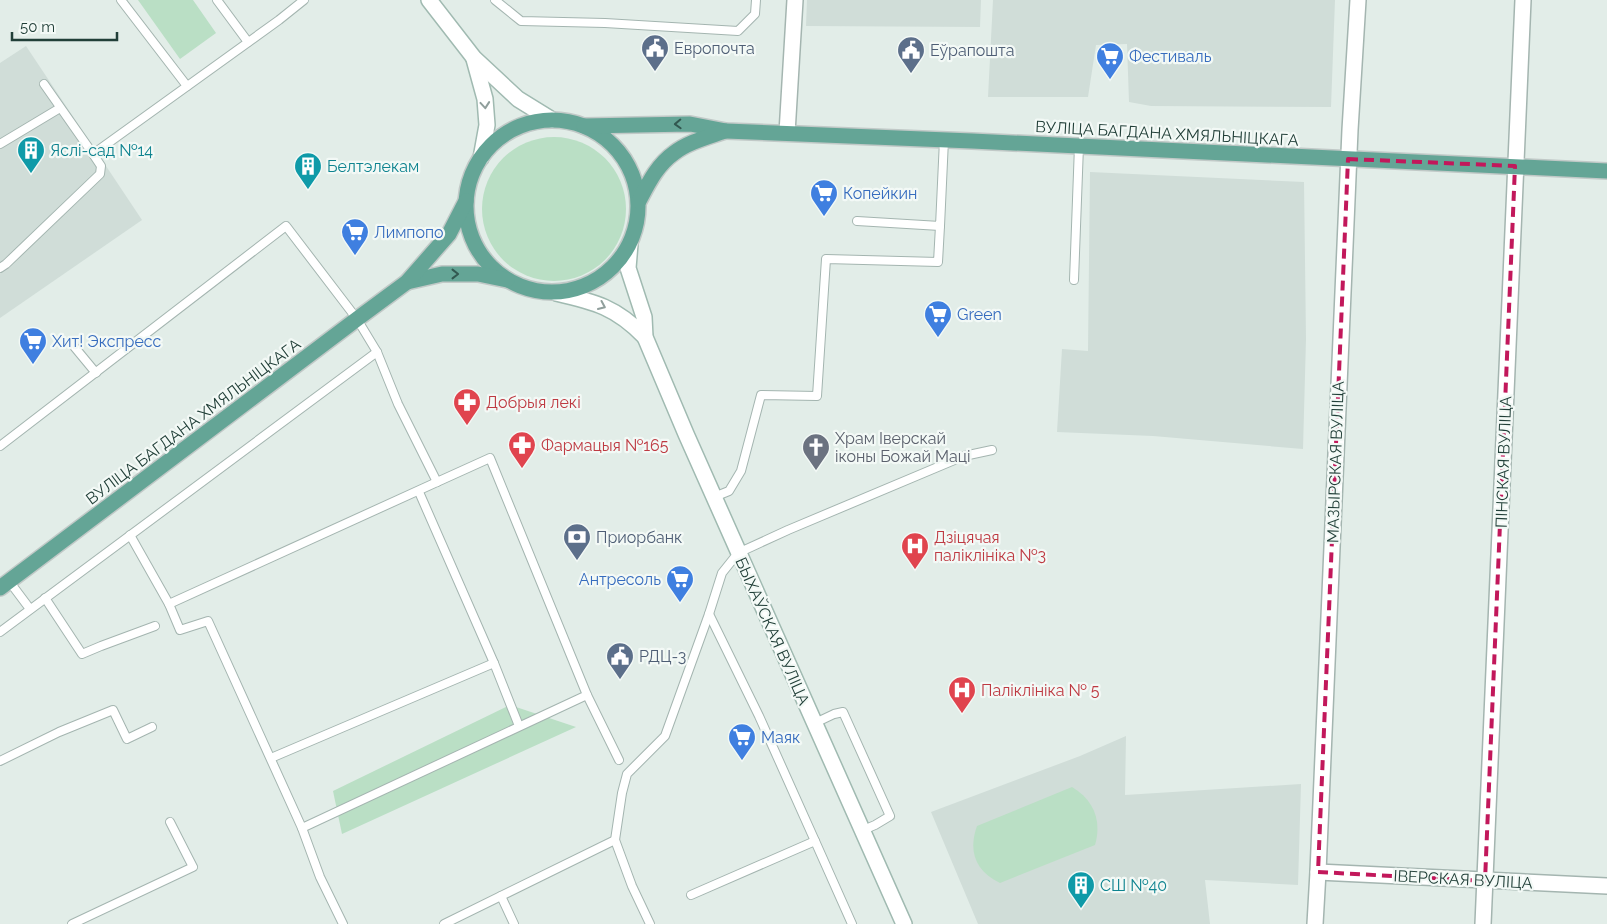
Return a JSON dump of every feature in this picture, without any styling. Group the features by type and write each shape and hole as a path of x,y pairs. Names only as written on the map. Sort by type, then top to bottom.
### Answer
{"main road":[{"path":"552,120 584,126 611,143 630,170 638,201 637,223 630,244 612,269 586,286 556,293 531,290 509,281 485,260 470,232 466,202 471,179 481,158 500,138 524,125 552,120"},
{"name":"ВУЛІЦА БАГДАНА ХМЯЛЬНІЦКАГА","path":"584,126 690,124 726,131 1607,171"},
{"name":"ВУЛІЦА БАГДАНА ХМЯЛЬНІЦКАГА","path":"638,201 658,168 674,153 693,143 726,131"},
{"name":"ВУЛІЦА БАГДАНА ХМЯЛЬНІЦКАГА","path":"4,584 407,282 449,234 466,202"},
{"name":"ВУЛІЦА БАГДАНА ХМЯЛЬНІЦКАГА","path":"407,282 442,274 478,274 509,281"}],"street":[{"path":"787,133 795,0"},
{"name":"МАЗЫРСКАЯ ВУЛІЦА","path":"1315,924 1348,159 1358,0"},
{"name":"ПІНСКАЯ ВУЛІЦА","path":"1483,924 1523,0"},
{"path":"431,1 474,58 518,98 552,120"},
{"path":"474,58 485,99 487,125 481,158"},
{"name":"БЫХАЎСКАЯ ВУЛІЦА","path":"630,244 628,268 644,318 645,337 738,553 904,924"},
{"name":"БЫХАЎСКАЯ ВУЛІЦА","path":"556,293 599,304 630,321 645,337"},
{"name":"ІВЕРСКАЯ ВУЛІЦА","path":"1318,872 1607,886"}],"lane":[{"path":"121,0 186,86"},
{"path":"217,0 248,42"},
{"path":"92,154 304,0"},
{"path":"495,0 522,21 606,23 738,31 755,14 756,0"},
{"path":"0,268 100,174 100,166 44,84"},
{"path":"0,144 60,108"},
{"path":"714,497 729,491 741,471 760,394 817,396 826,259 938,262 944,140"},
{"path":"1074,280 1079,146"},
{"path":"857,221 940,226"},
{"path":"0,446 286,226 357,319 377,352 398,404 436,482"},
{"path":"72,344 96,373"},
{"path":"0,632 377,352"},
{"path":"650,924 632,886 614,840 622,793 627,774 665,736 722,573 738,553 788,530 964,456 992,450"},
{"path":"169,604 419,492 436,482 490,458 587,695 619,760"},
{"path":"419,492 494,663 519,726"},
{"path":"130,535 169,604 180,630 208,621 302,828 320,877 343,924"},
{"path":"4,584 30,610"},
{"path":"45,598 82,654 156,626"},
{"path":"709,614 759,716 852,924"},
{"path":"270,758 494,663"},
{"path":"302,828 587,695"},
{"path":"0,761 59,732 113,710 127,739 152,726"},
{"path":"815,723 843,712 890,816 861,831"},
{"path":"72,924 192,867 170,822"},
{"path":"444,924 614,840"},
{"path":"691,895 815,841"},
{"path":"501,896 514,924"}],"highlighted area":[{"path":"1348,159 1515,166 1485,881 1318,872"}],"shaded area":[{"path":"807,0 981,0 980,27 806,26"},
{"path":"993,0 1335,0 1331,107 1151,106 1129,102 1127,44 1096,45 1088,97 988,97"},
{"path":"26,46 142,220 0,318 0,63"},
{"path":"1090,172 1304,182 1306,339 1303,449 1153,436 1057,432 1062,349 1088,351"},
{"path":"1126,736 1125,795 1301,784 1298,885 1205,880 1210,924 978,924 931,812 1080,756"}],"green space":[{"path":"138,0 193,0 216,33 180,59"},
{"path":"554,137 582,142 605,158 621,181 626,209 621,237 605,260 582,276 554,281 526,276 503,260 487,237 482,209 487,181 503,158 526,142"},
{"path":"510,705 576,727 342,834 333,791"},
{"path":"1072,787 1086,798 1094,812 1097,820 1095,845 1000,883 985,873 979,866 974,852 974,835 977,826"}],"place":[{"name":"Европочта","path":"655,72"},
{"name":"Еўрапошта","path":"911,74"},
{"name":"Фестиваль","path":"1110,80"},
{"name":"Яслі-сад №14","path":"31,174"},
{"name":"Белтэлекам","path":"308,190"},
{"name":"Копейкин","path":"824,217"},
{"name":"Лимпопо","path":"355,256"},
{"name":"Green","path":"938,338"},
{"name":"Хит! Экспресс","path":"33,365"},
{"name":"Добрыя лекі","path":"467,426"},
{"name":"Фармацыя №165","path":"522,469"},
{"name":"Храм Іверскай іконы Божай Маці","path":"816,471"},
{"name":"Приорбанк","path":"577,561"},
{"name":"Дзіцячая паліклініка №3","path":"915,570"},
{"name":"Антресоль","path":"680,603"},
{"name":"РДЦ-3","path":"620,680"},
{"name":"Паліклініка № 5","path":"962,714"},
{"name":"Маяк","path":"742,761"},
{"name":"СШ №40","path":"1081,909"}]}
